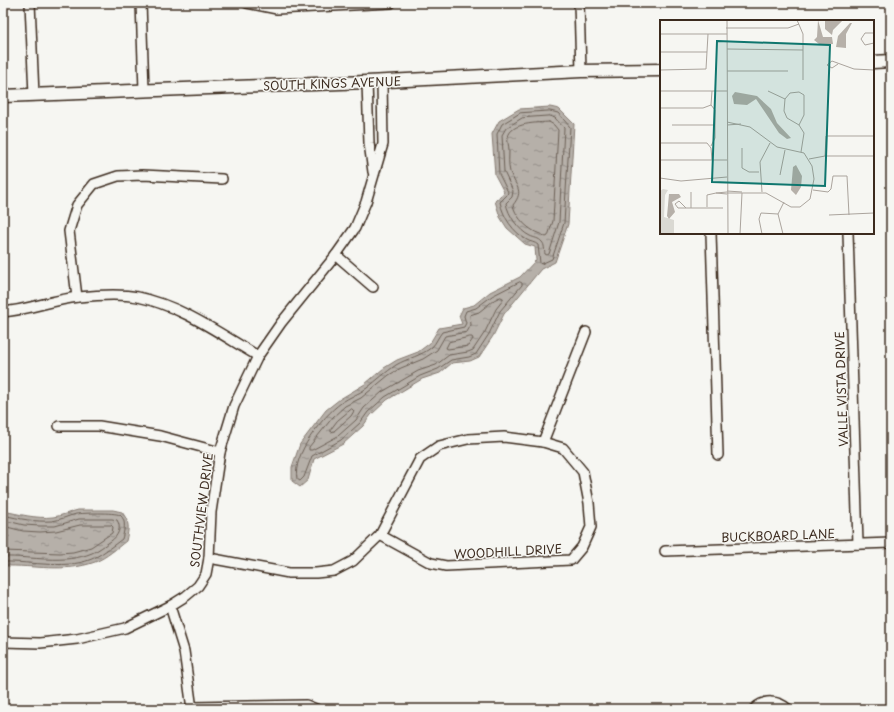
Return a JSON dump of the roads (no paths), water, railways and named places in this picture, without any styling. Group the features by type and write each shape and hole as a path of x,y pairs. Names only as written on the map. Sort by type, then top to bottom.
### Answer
{"street":[{"path":"30,3 34,95"},
{"path":"141,3 144,90"},
{"path":"247,3 277,9 391,3"},
{"path":"579,3 581,71"},
{"path":"874,62 891,61"},
{"name":"SOUTH KINGS AVENUE","path":"3,96 367,82 581,71 660,70"},
{"name":"SOUTHVIEW DRIVE","path":"3,642 40,643 76,639 125,628 170,606 198,586 206,574 209,558 211,512 220,452 234,406 258,356 281,323 336,255 355,228 366,202 383,144 382,81"},
{"name":"SOUTHVIEW DRIVE","path":"367,82 369,143 373,174"},
{"path":"77,297 70,231 77,205 94,184 118,176 143,175 222,180"},
{"path":"711,234 718,454"},
{"name":"VALLE VISTA DRIVE","path":"848,234 858,544"},
{"path":"336,255 373,287"},
{"path":"3,312 14,311 77,297 108,295 137,296 160,303 189,315 258,356"},
{"path":"543,442 586,332"},
{"path":"59,426 98,426 160,436 220,452"},
{"name":"WOODHILL DRIVE","path":"209,558 289,573 334,571 353,561 380,535 420,459 439,446 468,439 504,437 543,442 563,448 583,472 589,503 591,527 582,547 571,560 446,566 430,563 380,535"},
{"name":"BUCKBOARD LANE","path":"665,551 891,543"},
{"path":"170,606 184,651 192,708 306,705 316,709"},
{"path":"754,709 762,704 779,702 788,709"}],"water":[{"path":"550,107 559,109 574,124 568,224 555,262 541,269 504,314 493,336 479,357 470,361 452,363 440,373 422,379 387,400 371,415 363,426 343,444 314,459 308,480 300,487 292,481 292,467 300,444 326,410 340,399 365,384 384,368 397,360 418,352 430,343 439,328 462,324 459,316 463,308 474,305 490,292 520,277 536,260 535,247 525,244 507,228 500,217 495,201 504,192 495,175 492,134 499,121 519,109"},
{"path":"78,510 113,510 122,512 128,526 126,541 103,558 84,565 61,568 3,566 3,511 28,516 53,517"}]}
